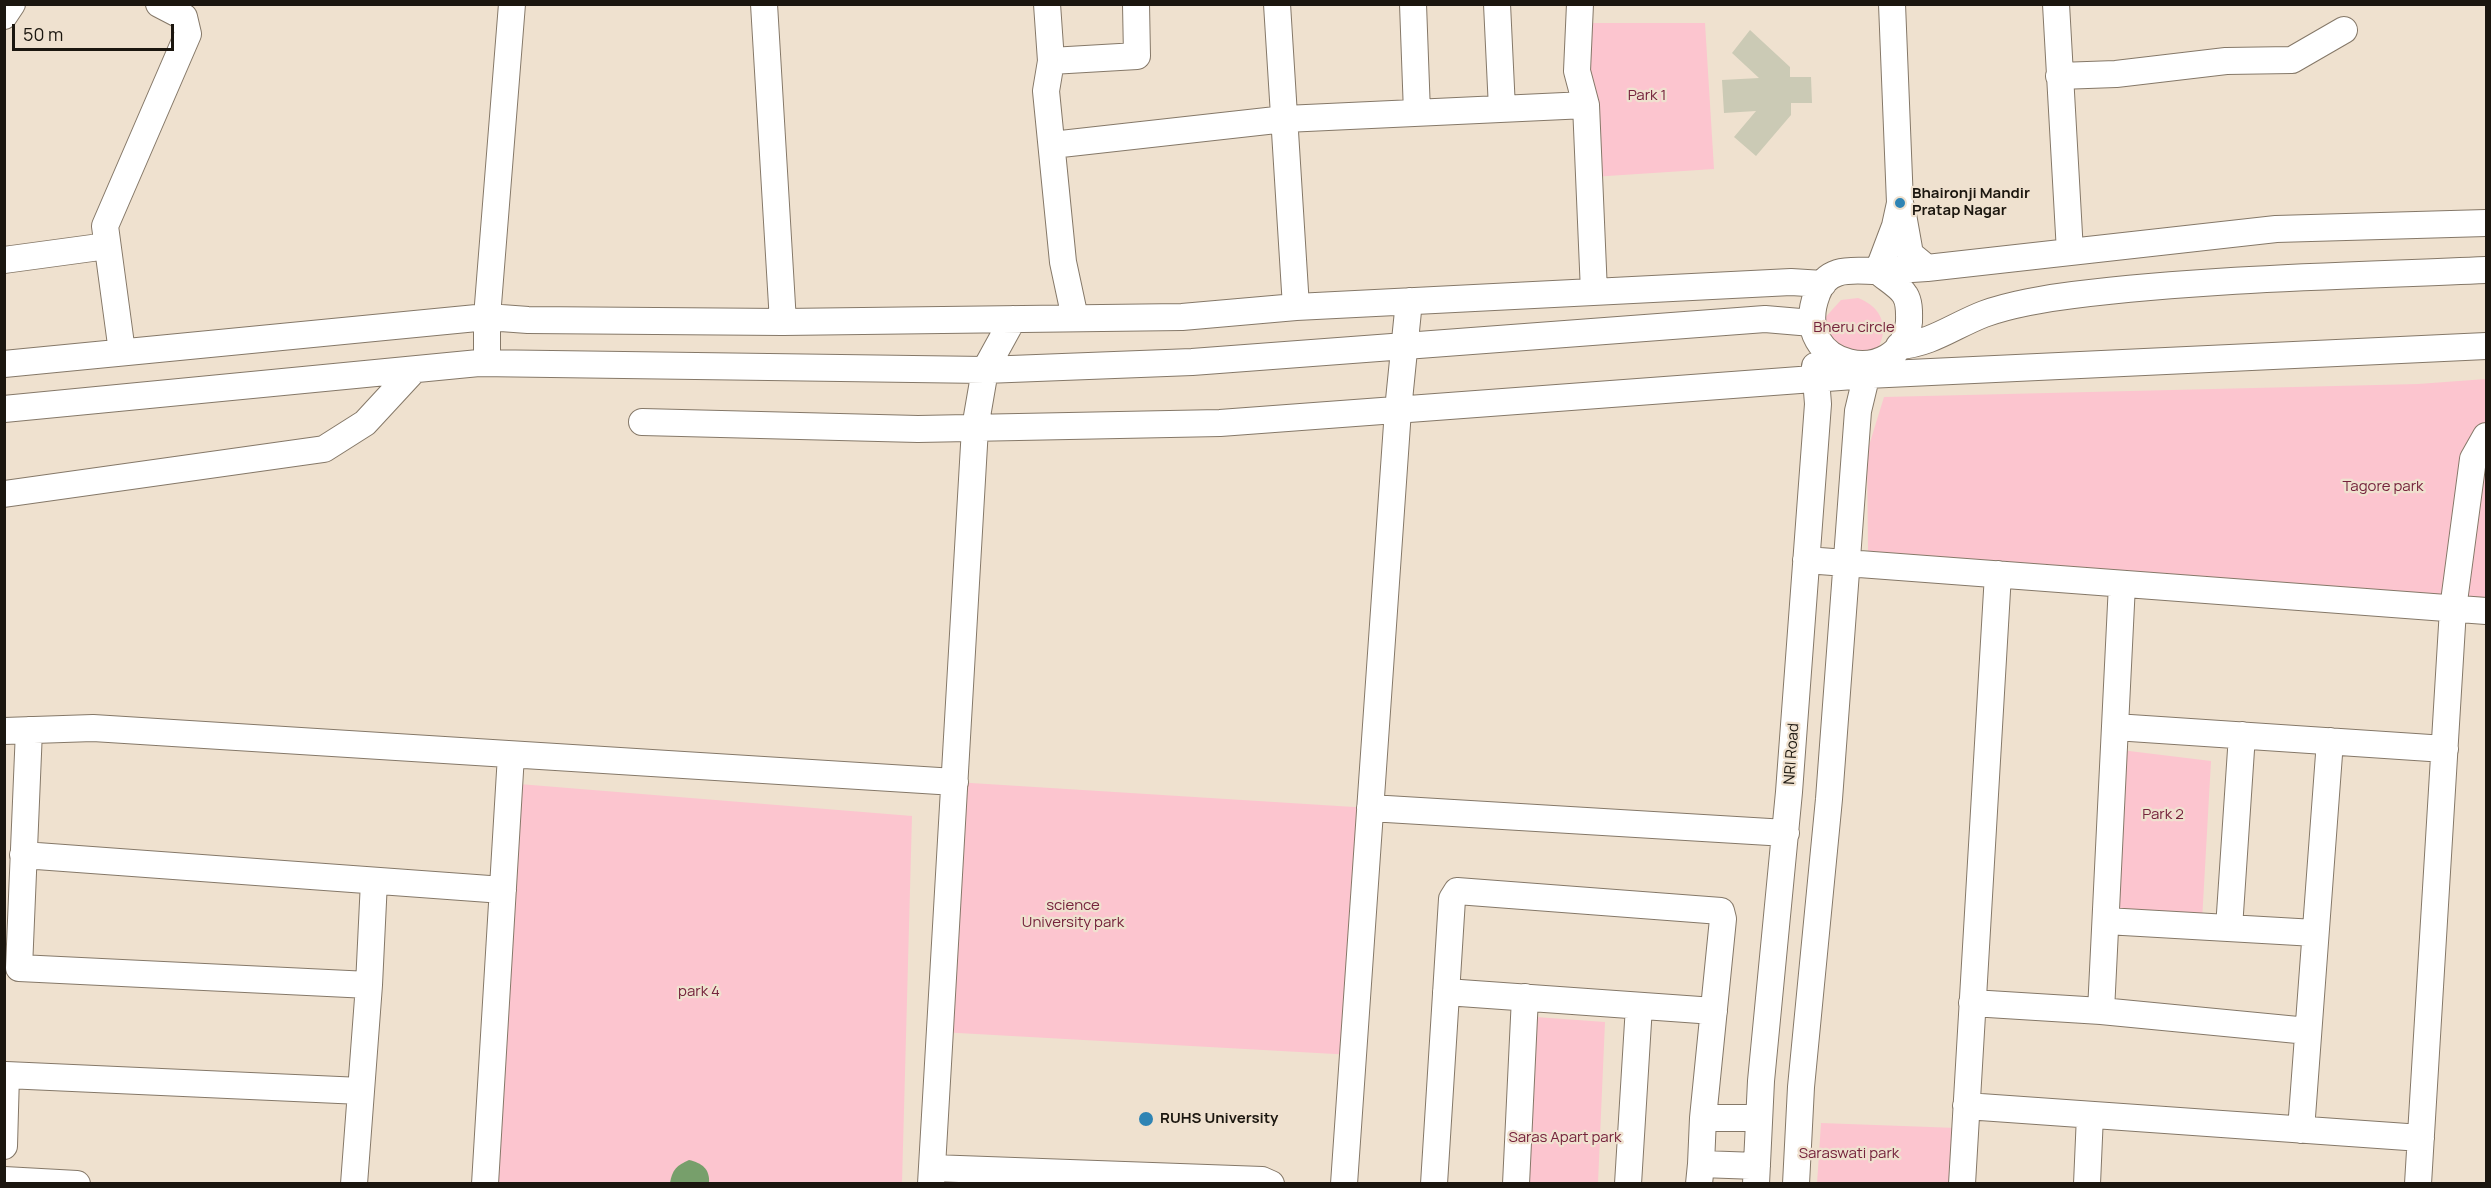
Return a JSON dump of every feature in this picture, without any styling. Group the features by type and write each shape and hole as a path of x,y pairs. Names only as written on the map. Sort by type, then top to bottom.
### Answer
{"street":[{"path":"4,16 12,4"},
{"path":"122,352 105,226 188,39 188,27 184,17 159,4"},
{"path":"487,363 487,317 512,4"},
{"path":"764,4 783,322"},
{"path":"1047,4 1051,62 1046,91 1063,262 1075,318"},
{"path":"1051,62 1137,56 1136,4"},
{"path":"1276,4 1296,307"},
{"path":"1413,4 1417,113"},
{"path":"1497,4 1502,109"},
{"path":"1580,4 1577,71 1586,105 1594,292"},
{"path":"1892,4 1900,203 1910,254 1927,268"},
{"path":"2056,4 2070,252"},
{"path":"2059,76 2116,74 2226,61 2292,60 2344,30"},
{"path":"1052,145 1285,119 1586,105"},
{"path":"1878,271 1895,226 1900,203"},
{"path":"1868,370 1832,357 1818,342 1812,323 1817,293 1823,284 1847,269 1878,271 1927,268 2276,230 2487,223"},
{"path":"4,261 107,246"},
{"path":"1899,346 1923,342 1984,314 2071,295 2268,280 2487,270"},
{"path":"1796,1184 1801,1087 1829,799 1858,411 1868,370 1899,346 1908,330 1910,312 1905,294 1878,271"},
{"path":"4,364 487,317 528,320 783,322 1182,317 1296,307 1791,282 1823,284"},
{"path":"1344,1184 1398,410 1409,302"},
{"path":"1013,319 985,370 975,428 931,1176 1262,1180 1271,1184"},
{"path":"4,409 487,363 985,370 1192,362 1765,319 1812,323"},
{"name":"NRI Road","path":"1756,1175 1759,1118 1786,833 1818,404 1812,323"},
{"path":"642,422 918,429 1220,423 1816,381 1868,370 2487,346"},
{"path":"4,494 324,449 365,423 414,370"},
{"path":"2418,1184 2453,609 2473,459 2487,436"},
{"path":"1806,560 2487,611"},
{"path":"1962,1184 1998,574"},
{"path":"2101,1011 2122,584"},
{"path":"2115,727 2445,748"},
{"path":"369,986 19,968 23,855 17,731 93,728 955,782"},
{"path":"2229,928 2242,735"},
{"path":"2301,1130 2330,741"},
{"path":"486,1184 511,755"},
{"path":"1370,808 1786,833"},
{"path":"23,855 503,890"},
{"path":"354,1184 369,986 374,881"},
{"path":"1434,1184 1452,899 1457,891 1713,908 1721,911 1723,919 1703,1118 1700,1174 1756,1175"},
{"path":"2106,921 2315,933"},
{"path":"1446,992 1714,1011"},
{"path":"1516,1184 1525,998"},
{"path":"1972,1003 2101,1011 2308,1031"},
{"path":"1628,1184 1639,1006"},
{"path":"4,1146 5,1074 361,1091"},
{"path":"1966,1106 2421,1138"},
{"path":"2087,1184 2090,1115"},
{"path":"1703,1118 1759,1118"},
{"path":"4,1180 77,1184"}],"green space":[{"name":"Park 1","path":"1579,23 1705,23 1714,169 1592,177"},
{"name":"Bheru circle","path":"1858,298 1878,313 1883,326 1881,342 1877,350 1841,356 1822,321 1841,300"},
{"name":"Tagore park","path":"2486,379 2486,598 1868,551 1867,452 1884,397 2418,384"},
{"name":"Park 2","path":"2121,750 2211,761 2202,921 2111,921"},
{"name":"science University park","path":"955,782 1370,808 1353,1055 940,1032"},
{"name":"park 4","path":"519,784 912,816 902,1183 496,1184"},
{"name":"Saras Apart park","path":"1536,1017 1605,1022 1598,1183 1527,1184"},
{"name":"Saraswati park","path":"1821,1123 1957,1128 1953,1183 1817,1184"}],"shaded area":[{"path":"689,1160 704,1167 709,1183 670,1183 676,1168"}],"building":[{"path":"1750,30 1790,67 1790,77 1811,77 1812,103 1791,103 1791,115 1756,156 1734,137 1756,111 1724,113 1722,80 1759,78 1732,53"}],"place":[{"name":"Bhaironji Mandir Pratap Nagar","path":"1900,203"},
{"name":"RUHS University","path":"1146,1119"}]}
